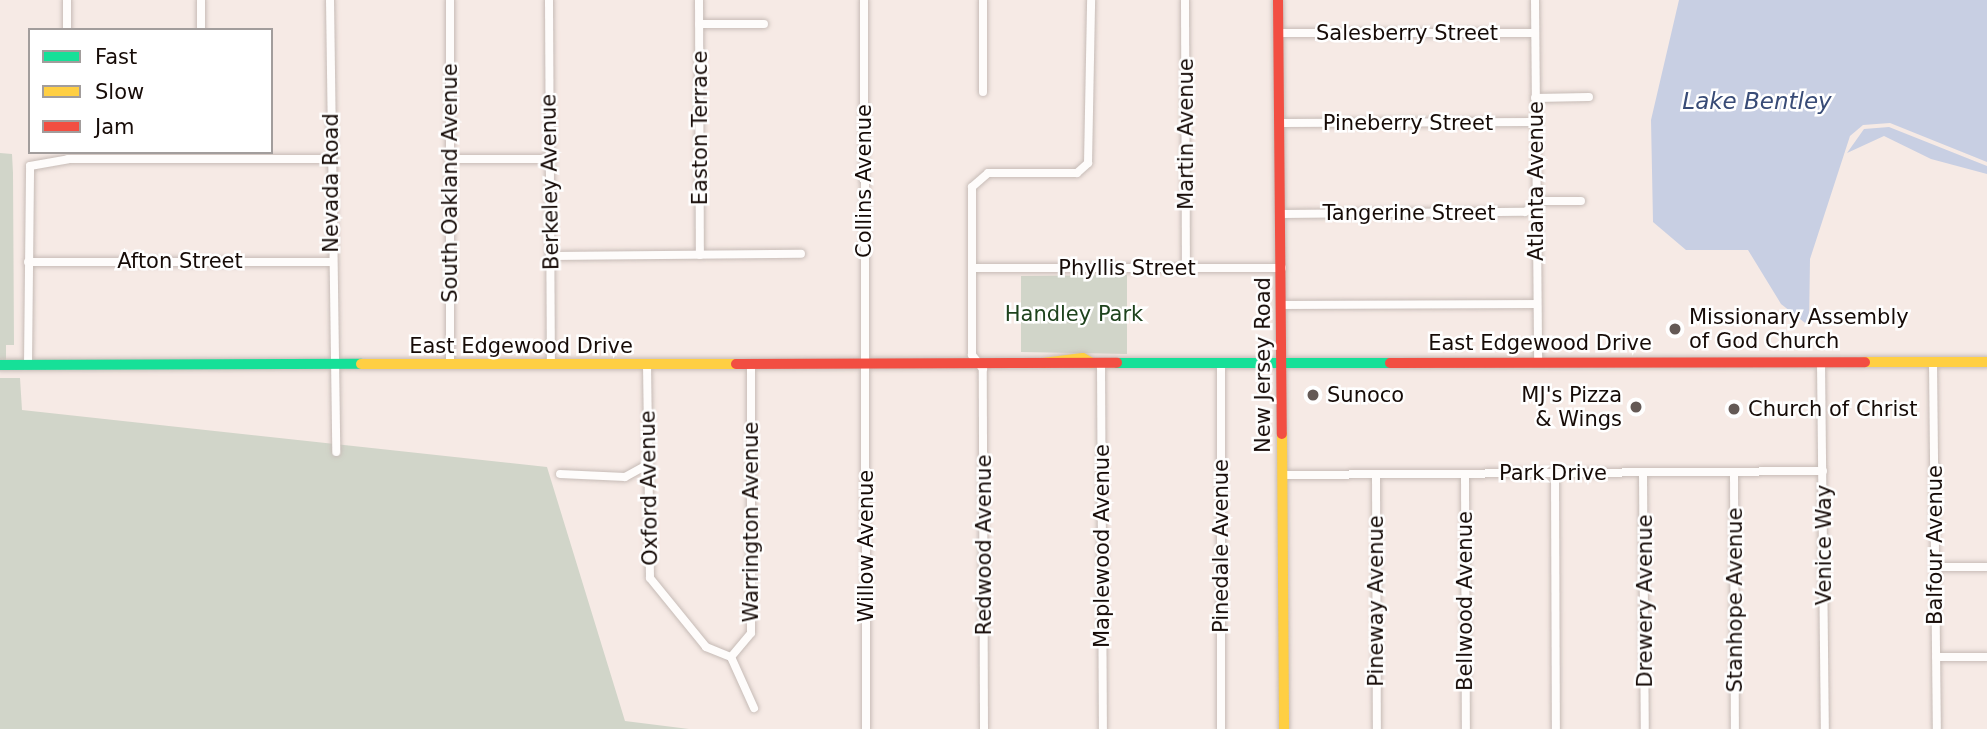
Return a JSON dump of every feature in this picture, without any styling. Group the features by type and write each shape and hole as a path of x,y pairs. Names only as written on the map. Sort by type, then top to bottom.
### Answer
{"street":[{"path":"67,0 67,28"},
{"path":"201,0 201,28"},
{"name":"Nevada Road","path":"330,0 331,366 336,452"},
{"name":"South Oakland Avenue","path":"450,0 450,365"},
{"name":"Berkeley Avenue","path":"549,0 551,365"},
{"name":"Easton Terrace","path":"699,0 700,255"},
{"name":"Collins Avenue","path":"864,0 865,362"},
{"path":"983,0 984,92"},
{"name":"Redwood Avenue","path":"984,729 978,364 972,355 972,187 980,175 1077,173 1088,163 1091,0"},
{"name":"Martin Avenue","path":"1185,0 1186,268"},
{"name":"New Jersey Road","path":"1278,0 1283,305 1284,729"},
{"name":"Atlanta Avenue","path":"1535,0 1538,362"},
{"path":"699,23 764,23"},
{"name":"Salesberry Street","path":"1279,33 1535,33"},
{"path":"1535,98 1589,97"},
{"name":"Pineberry Street","path":"1280,123 1535,122"},
{"path":"28,365 29,168 42,160 68,155 331,159"},
{"path":"450,159 550,159"},
{"name":"Tangerine Street","path":"1281,214 1536,209 1543,201 1581,201"},
{"path":"551,256 801,254"},
{"name":"Afton Street","path":"28,262 331,262"},
{"name":"Phyllis Street","path":"972,268 1282,268"},
{"path":"1283,305 1537,304"},
{"name":"East Edgewood Drive","path":"0,365 647,365 865,362 978,364 1043,363 1083,358 1097,363 1987,362"},
{"name":"Willow Avenue","path":"865,362 866,729"},
{"name":"Venice Way","path":"1821,362 1825,729"},
{"name":"Balfour Avenue","path":"1933,362 1937,729"},
{"name":"Warrington Avenue","path":"731,657 751,633 751,363"},
{"name":"Maplewood Avenue","path":"1097,363 1102,729"},
{"name":"Pinedale Avenue","path":"1221,363 1221,729"},
{"name":"Oxford Avenue","path":"647,365 653,587 706,647 731,657"},
{"path":"560,474 625,477 648,464"},
{"name":"Park Drive","path":"1283,475 1823,471"},
{"name":"Drewery Avenue","path":"1643,472 1645,729"},
{"name":"Stanhope Avenue","path":"1734,472 1735,729"},
{"name":"Pineway Avenue","path":"1376,474 1377,729"},
{"name":"Bellwood Avenue","path":"1465,474 1466,729"},
{"path":"1555,474 1556,729"},
{"path":"1935,567 1987,567"},
{"path":"731,657 754,708"},
{"path":"1936,657 1987,657"}],"green space":[{"path":"0,153 12,154 13,173 14,345 6,345 6,361 0,361"},
{"name":"Handley Park","path":"1127,275 1127,354 1021,352 1021,276"},
{"path":"0,378 20,378 22,410 547,467 625,721 689,729 0,729"}],"water":[{"name":"Lake Bentley","path":"1679,0 1987,0 1987,162 1890,123 1863,125 1850,136 1810,259 1809,326 1781,304 1748,250 1686,250 1653,222 1651,120"},
{"path":"1889,127 1987,166 1987,174 1931,159 1884,136 1847,153 1864,129"}],"traffic: fast":[{"path":"1117,363 1390,363"},
{"path":"0,365 361,364"}],"traffic: slow":[{"path":"1043,363 1083,358 1092,363"},
{"path":"1865,362 1987,362"},
{"path":"361,364 736,364"},
{"path":"1282,434 1284,729"}],"traffic: jam":[{"path":"1278,0 1282,434"},
{"path":"1390,363 1865,362"},
{"path":"736,364 1117,363"}],"place":[{"name":"Missionary Assembly of God Church","path":"1675,329"},
{"name":"Sunoco","path":"1313,395"},
{"name":"MJ's Pizza & Wings","path":"1636,407"},
{"name":"Church of Christ","path":"1734,409"}]}
